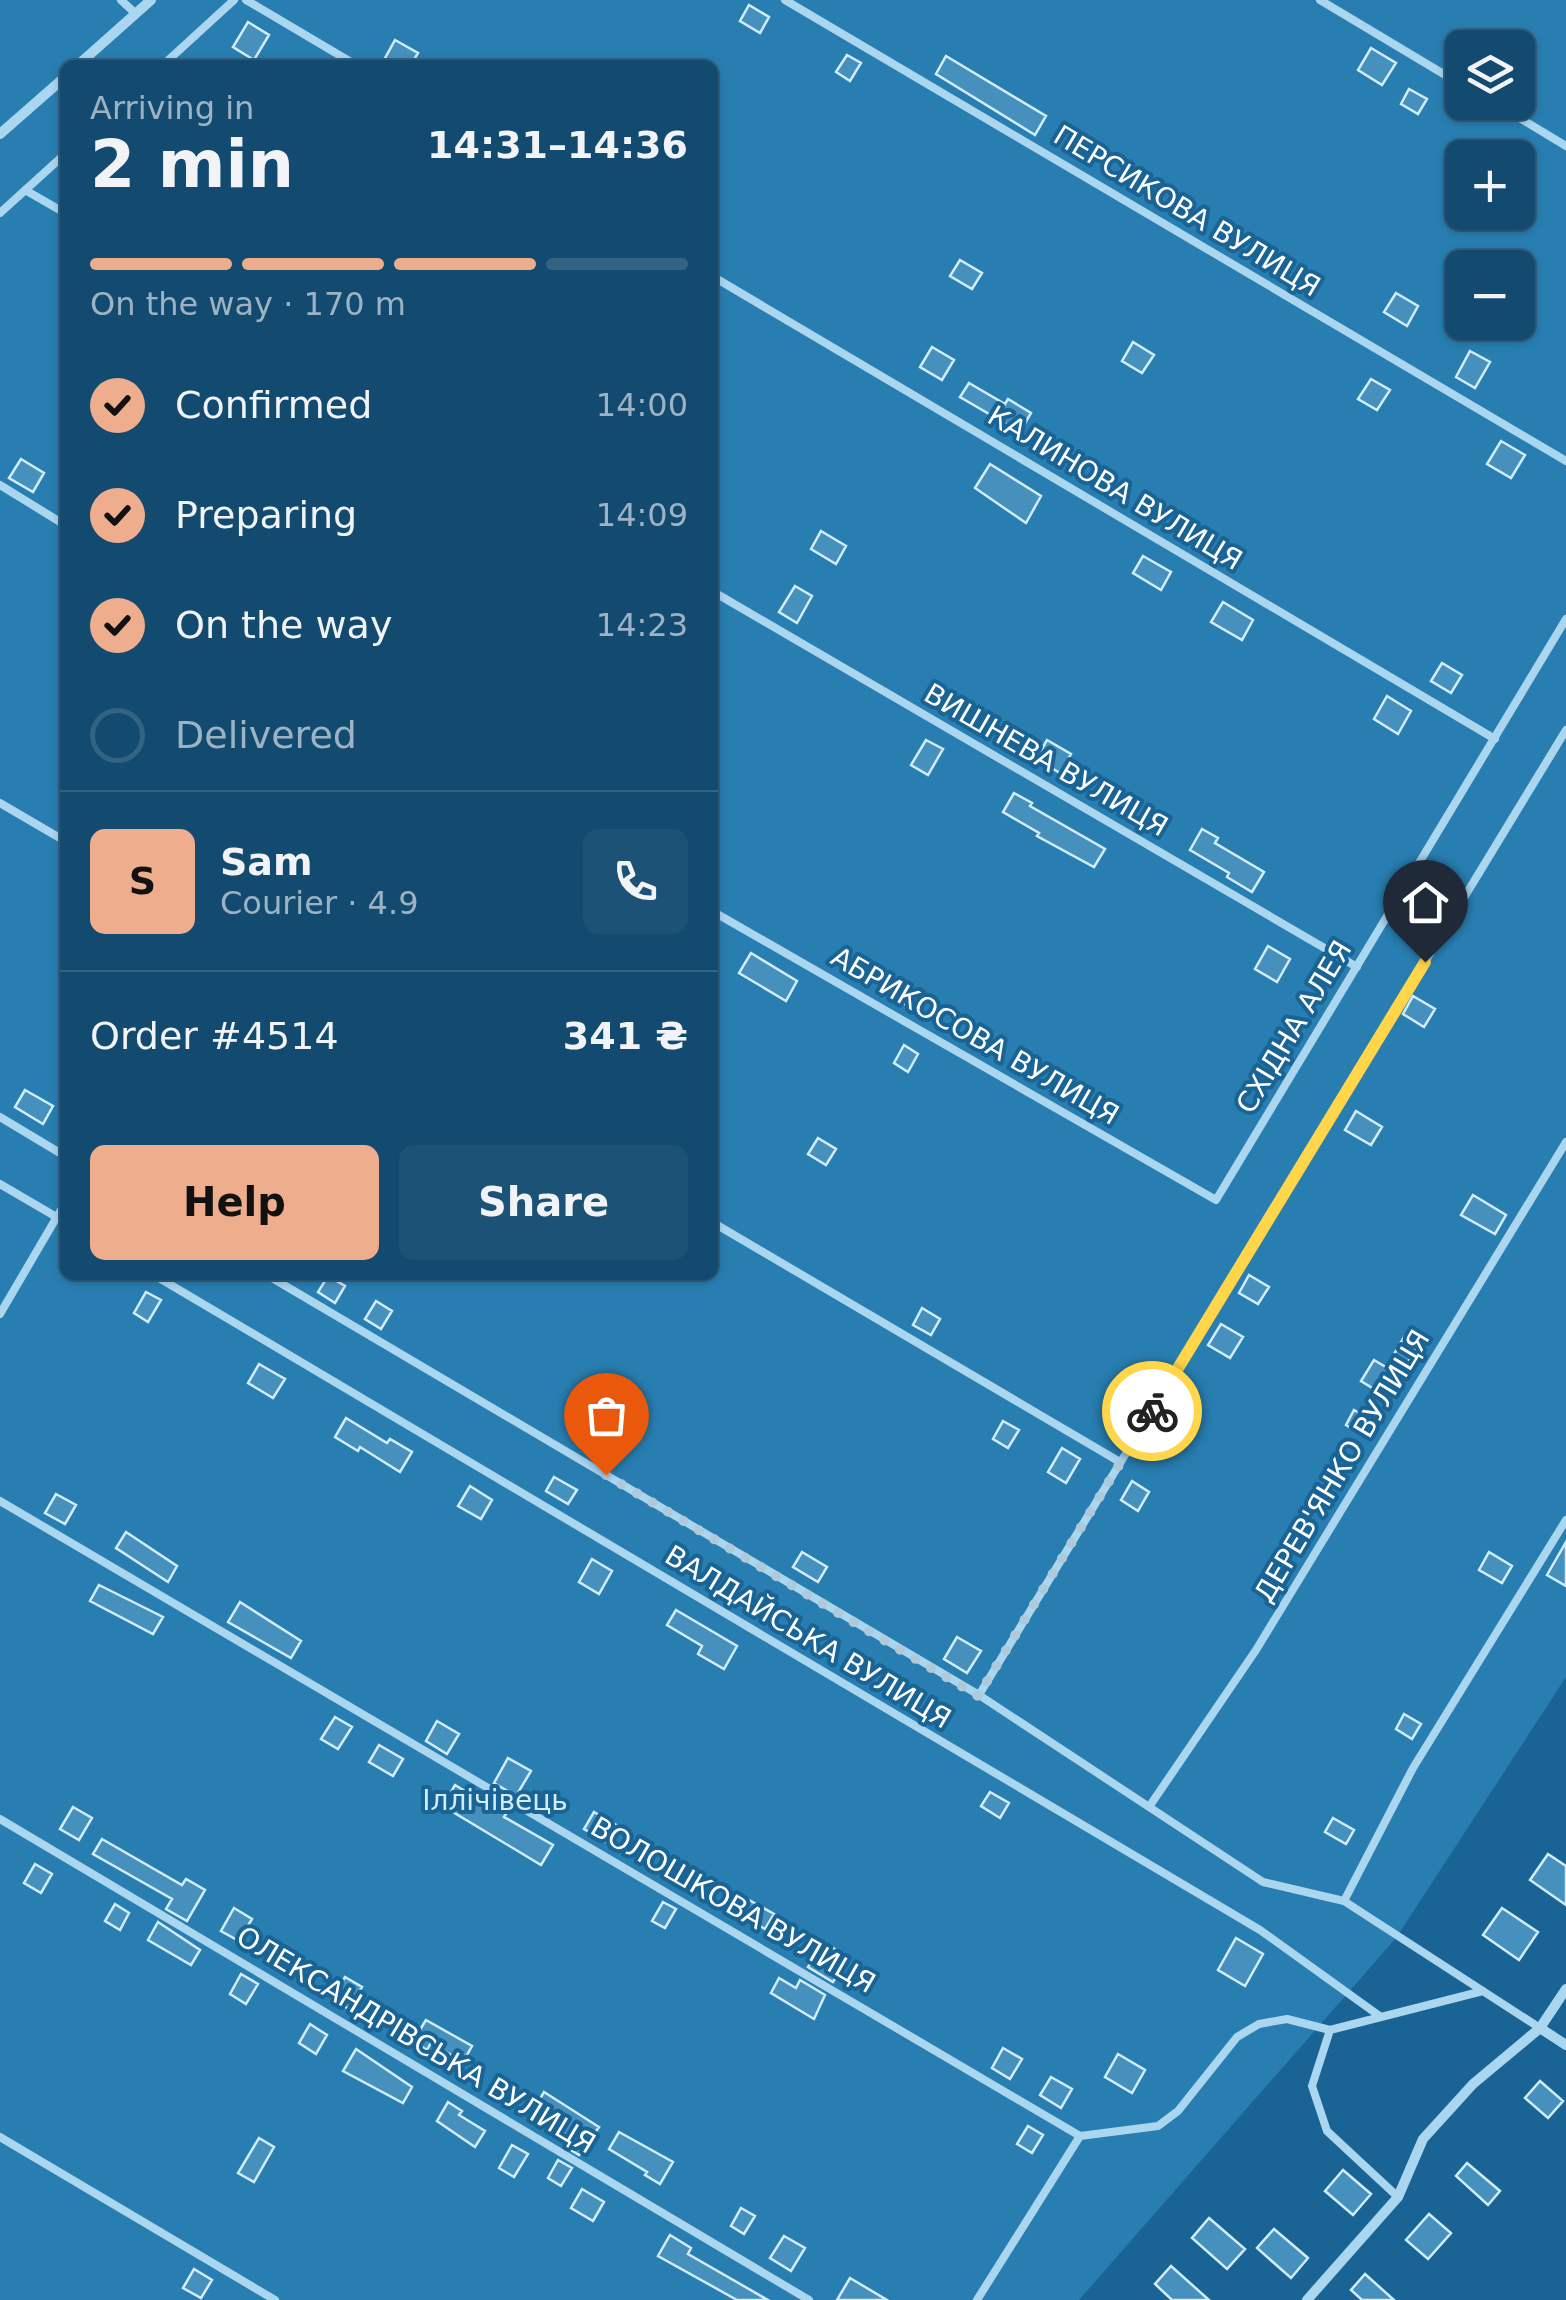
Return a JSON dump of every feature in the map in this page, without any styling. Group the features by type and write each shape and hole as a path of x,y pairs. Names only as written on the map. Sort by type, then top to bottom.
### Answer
{"street":[{"path":"84,60 151,0"},
{"path":"0,134 60,80"},
{"path":"1307,2300 1398,2198 1423,2139 1473,2084 1540,2028 1566,1990"},
{"path":"1540,2028 1566,2045"}],"lane":[{"path":"121,0 136,14"},
{"path":"168,60 234,0"},
{"path":"246,0 348,60"},
{"name":"ПЕРСИКОВА ВУЛИЦЯ","path":"785,0 1566,462"},
{"path":"1320,0 1445,74"},
{"path":"1523,120 1566,146"},
{"path":"0,213 60,159"},
{"path":"26,190 60,210"},
{"name":"КАЛИНОВА ВУЛИЦЯ","path":"718,280 1495,740"},
{"path":"0,485 60,522"},
{"name":"ВИШНЕВА ВУЛИЦЯ","path":"718,595 1357,968"},
{"name":"СХІДНА АЛЕЯ","path":"1216,1200 1566,619"},
{"path":"978,1696 1566,730"},
{"path":"0,802 60,838"},
{"name":"АБРИКОСОВА ВУЛИЦЯ","path":"718,914 1216,1200"},
{"path":"0,1117 60,1153"},
{"name":"ДЕРЕВ'ЯНКО ВУЛИЦЯ","path":"1149,1807 1256,1650 1566,1142"},
{"path":"0,1184 60,1219"},
{"path":"0,1314 60,1222"},
{"path":"718,1226 1120,1462"},
{"name":"ВАЛДАЙСЬКА ВУЛИЦЯ","path":"162,1280 1260,1930 1380,2017"},
{"path":"275,1280 978,1696 1264,1882 1344,1901 1540,2028"},
{"name":"ВОЛОШКОВА ВУЛИЦЯ","path":"0,1501 1080,2136"},
{"path":"1344,1901 1414,1768 1566,1520"},
{"name":"ОЛЕКСАНДРІВСЬКА ВУЛИЦЯ","path":"0,1819 809,2300"},
{"path":"977,2300 1080,2136 1158,2126 1178,2110 1237,2037 1259,2024 1287,2019 1330,2030 1483,1991"},
{"path":"1330,2030 1312,2086 1327,2132 1398,2198"},
{"path":"0,2137 275,2300"}],"green space":[{"name":"Іллічівець","path":"0,0 1566,0 1566,1677 1396,1938 1079,2300 0,2300"}],"building":[{"path":"749,5 769,17 760,33 740,21"},
{"path":"248,22 269,35 254,60 233,47"},
{"path":"395,40 418,53 414,60 384,60"},
{"path":"1371,48 1396,63 1382,85 1358,70"},
{"path":"847,55 861,63 850,81 836,72"},
{"path":"946,56 1046,116 1035,135 936,74"},
{"path":"1409,89 1427,99 1418,114 1401,104"},
{"path":"960,260 982,273 972,289 950,276"},
{"path":"1396,293 1418,306 1407,326 1384,312"},
{"path":"1133,342 1154,355 1142,373 1122,361"},
{"path":"932,347 954,360 942,380 920,367"},
{"path":"1470,351 1490,362 1475,388 1456,377"},
{"path":"1371,379 1390,390 1377,410 1358,399"},
{"path":"969,383 1005,404 1008,399 1031,413 1020,432 960,397"},
{"path":"1501,441 1525,455 1511,478 1487,464"},
{"path":"21,459 44,473 33,492 9,478"},
{"path":"990,464 1041,496 1026,523 975,488"},
{"path":"821,531 846,546 836,564 811,549"},
{"path":"1143,556 1171,572 1161,590 1133,573"},
{"path":"795,586 812,596 797,623 779,612"},
{"path":"1223,602 1253,620 1242,640 1211,622"},
{"path":"1442,663 1462,675 1451,693 1431,681"},
{"path":"1387,696 1411,711 1398,734 1374,719"},
{"path":"926,740 943,749 928,775 911,765"},
{"path":"1047,740 1071,754 1060,773 1036,759"},
{"path":"1014,793 1105,849 1094,867 1003,812"},
{"path":"1202,829 1218,838 1215,843 1264,872 1252,892 1190,850"},
{"path":"1268,946 1290,959 1277,982 1255,969"},
{"path":"751,953 797,981 786,1001 739,973"},
{"path":"900,982 917,991 908,1006 892,996"},
{"path":"1413,996 1435,1009 1424,1027 1403,1014"},
{"path":"904,1045 918,1054 908,1072 894,1063"},
{"path":"25,1090 53,1106 43,1124 15,1107"},
{"path":"1356,1111 1382,1127 1371,1145 1345,1130"},
{"path":"818,1138 836,1149 826,1165 808,1154"},
{"path":"1473,1195 1506,1215 1495,1234 1461,1215"},
{"path":"1249,1275 1269,1287 1258,1304 1239,1293"},
{"path":"326,1280 345,1286 335,1303 318,1292"},
{"path":"146,1292 161,1300 148,1322 134,1313"},
{"path":"376,1301 392,1311 381,1329 365,1319"},
{"path":"922,1308 940,1319 931,1335 913,1325"},
{"path":"1221,1324 1243,1337 1230,1358 1208,1345"},
{"path":"1404,1337 1418,1345 1407,1364 1393,1356"},
{"path":"1374,1360 1394,1372 1382,1394 1361,1381"},
{"path":"259,1364 285,1379 273,1398 248,1383"},
{"path":"1354,1410 1372,1420 1363,1435 1346,1425"},
{"path":"346,1418 387,1443 390,1439 412,1452 400,1472 360,1447 358,1451 335,1437"},
{"path":"1003,1421 1019,1430 1008,1448 993,1439"},
{"path":"1158,1427 1172,1436 1164,1451 1149,1443"},
{"path":"1062,1448 1080,1459 1066,1483 1048,1472"},
{"path":"554,1477 577,1490 568,1504 546,1491"},
{"path":"1132,1481 1149,1492 1138,1511 1121,1500"},
{"path":"470,1486 492,1500 481,1519 458,1506"},
{"path":"56,1494 76,1505 65,1524 45,1513"},
{"path":"126,1532 177,1566 168,1582 116,1548"},
{"path":"1566,1542 1566,1586 1547,1575"},
{"path":"802,1552 827,1567 818,1582 793,1567"},
{"path":"1489,1552 1512,1566 1502,1583 1479,1570"},
{"path":"592,1559 612,1571 599,1594 579,1582"},
{"path":"99,1585 163,1617 153,1634 90,1601"},
{"path":"240,1602 301,1641 291,1658 228,1622"},
{"path":"676,1610 737,1646 724,1669 698,1654 702,1646 667,1625"},
{"path":"957,1637 981,1651 967,1673 944,1659"},
{"path":"1404,1714 1421,1724 1412,1739 1396,1729"},
{"path":"335,1717 352,1727 338,1749 321,1739"},
{"path":"437,1721 459,1734 447,1754 426,1741"},
{"path":"379,1745 403,1759 393,1776 369,1762"},
{"path":"508,1758 531,1771 516,1796 494,1783"},
{"path":"455,1785 483,1802 486,1796 509,1809 504,1817 553,1845 541,1865 443,1806"},
{"path":"990,1792 1009,1803 1000,1818 981,1806"},
{"path":"73,1807 92,1818 79,1840 60,1829"},
{"path":"594,1812 618,1826 608,1843 584,1829"},
{"path":"1333,1818 1354,1830 1346,1844 1325,1832"},
{"path":"102,1839 182,1885 186,1879 205,1890 187,1921 166,1909 172,1899 93,1854"},
{"path":"1548,1854 1566,1866 1566,1905 1530,1880"},
{"path":"35,1864 52,1874 41,1893 24,1883"},
{"path":"749,1900 774,1914 765,1929 740,1915"},
{"path":"663,1902 676,1909 665,1928 652,1921"},
{"path":"115,1904 129,1913 120,1930 105,1921"},
{"path":"234,1908 252,1919 239,1941 221,1931"},
{"path":"1502,1908 1538,1932 1519,1960 1483,1935"},
{"path":"158,1922 200,1950 191,1965 148,1940"},
{"path":"1236,1938 1263,1954 1245,1986 1218,1970"},
{"path":"823,1942 848,1957 833,1982 808,1967"},
{"path":"241,1974 258,1984 246,2004 230,1994"},
{"path":"345,1977 362,1987 349,2009 332,1999"},
{"path":"779,1978 796,1988 800,1980 825,1995 814,2019 771,1993"},
{"path":"426,2020 472,2046 463,2062 431,2043 427,2050 413,2041"},
{"path":"310,2024 327,2035 316,2054 299,2043"},
{"path":"1003,2048 1022,2059 1010,2079 992,2068"},
{"path":"356,2049 412,2087 403,2103 343,2071"},
{"path":"1118,2054 1145,2070 1132,2093 1105,2077"},
{"path":"1051,2077 1072,2089 1061,2108 1040,2095"},
{"path":"1540,2081 1563,2101 1548,2118 1525,2098"},
{"path":"544,2092 599,2127 579,2155 566,2147 571,2138 531,2114"},
{"path":"448,2102 462,2111 459,2115 485,2131 475,2147 437,2121"},
{"path":"1028,2126 1043,2135 1032,2153 1017,2144"},
{"path":"619,2132 673,2162 660,2184 609,2149"},
{"path":"259,2138 274,2147 254,2182 238,2173"},
{"path":"512,2145 528,2154 514,2177 499,2168"},
{"path":"558,2160 572,2168 561,2186 548,2178"},
{"path":"1467,2163 1500,2191 1488,2205 1456,2176"},
{"path":"1343,2170 1371,2194 1353,2215 1325,2191"},
{"path":"582,2189 604,2202 593,2221 571,2208"},
{"path":"741,2208 755,2216 744,2234 731,2226"},
{"path":"1429,2214 1451,2233 1428,2259 1406,2240"},
{"path":"1209,2218 1245,2249 1227,2269 1192,2238"},
{"path":"1274,2229 1308,2258 1291,2278 1257,2248"},
{"path":"670,2235 691,2248 688,2254 768,2300 737,2300 658,2256"},
{"path":"784,2236 805,2248 791,2271 770,2258"},
{"path":"1171,2266 1209,2300 1172,2300 1155,2284"},
{"path":"194,2269 212,2280 201,2298 183,2288"},
{"path":"1365,2274 1394,2300 1362,2300 1351,2290"},
{"path":"850,2278 887,2300 837,2300"}],"way so far":[{"path":"606,1475 978,1696 1152,1411"}],"route":[{"path":"1152,1411 1425,962"}]}
